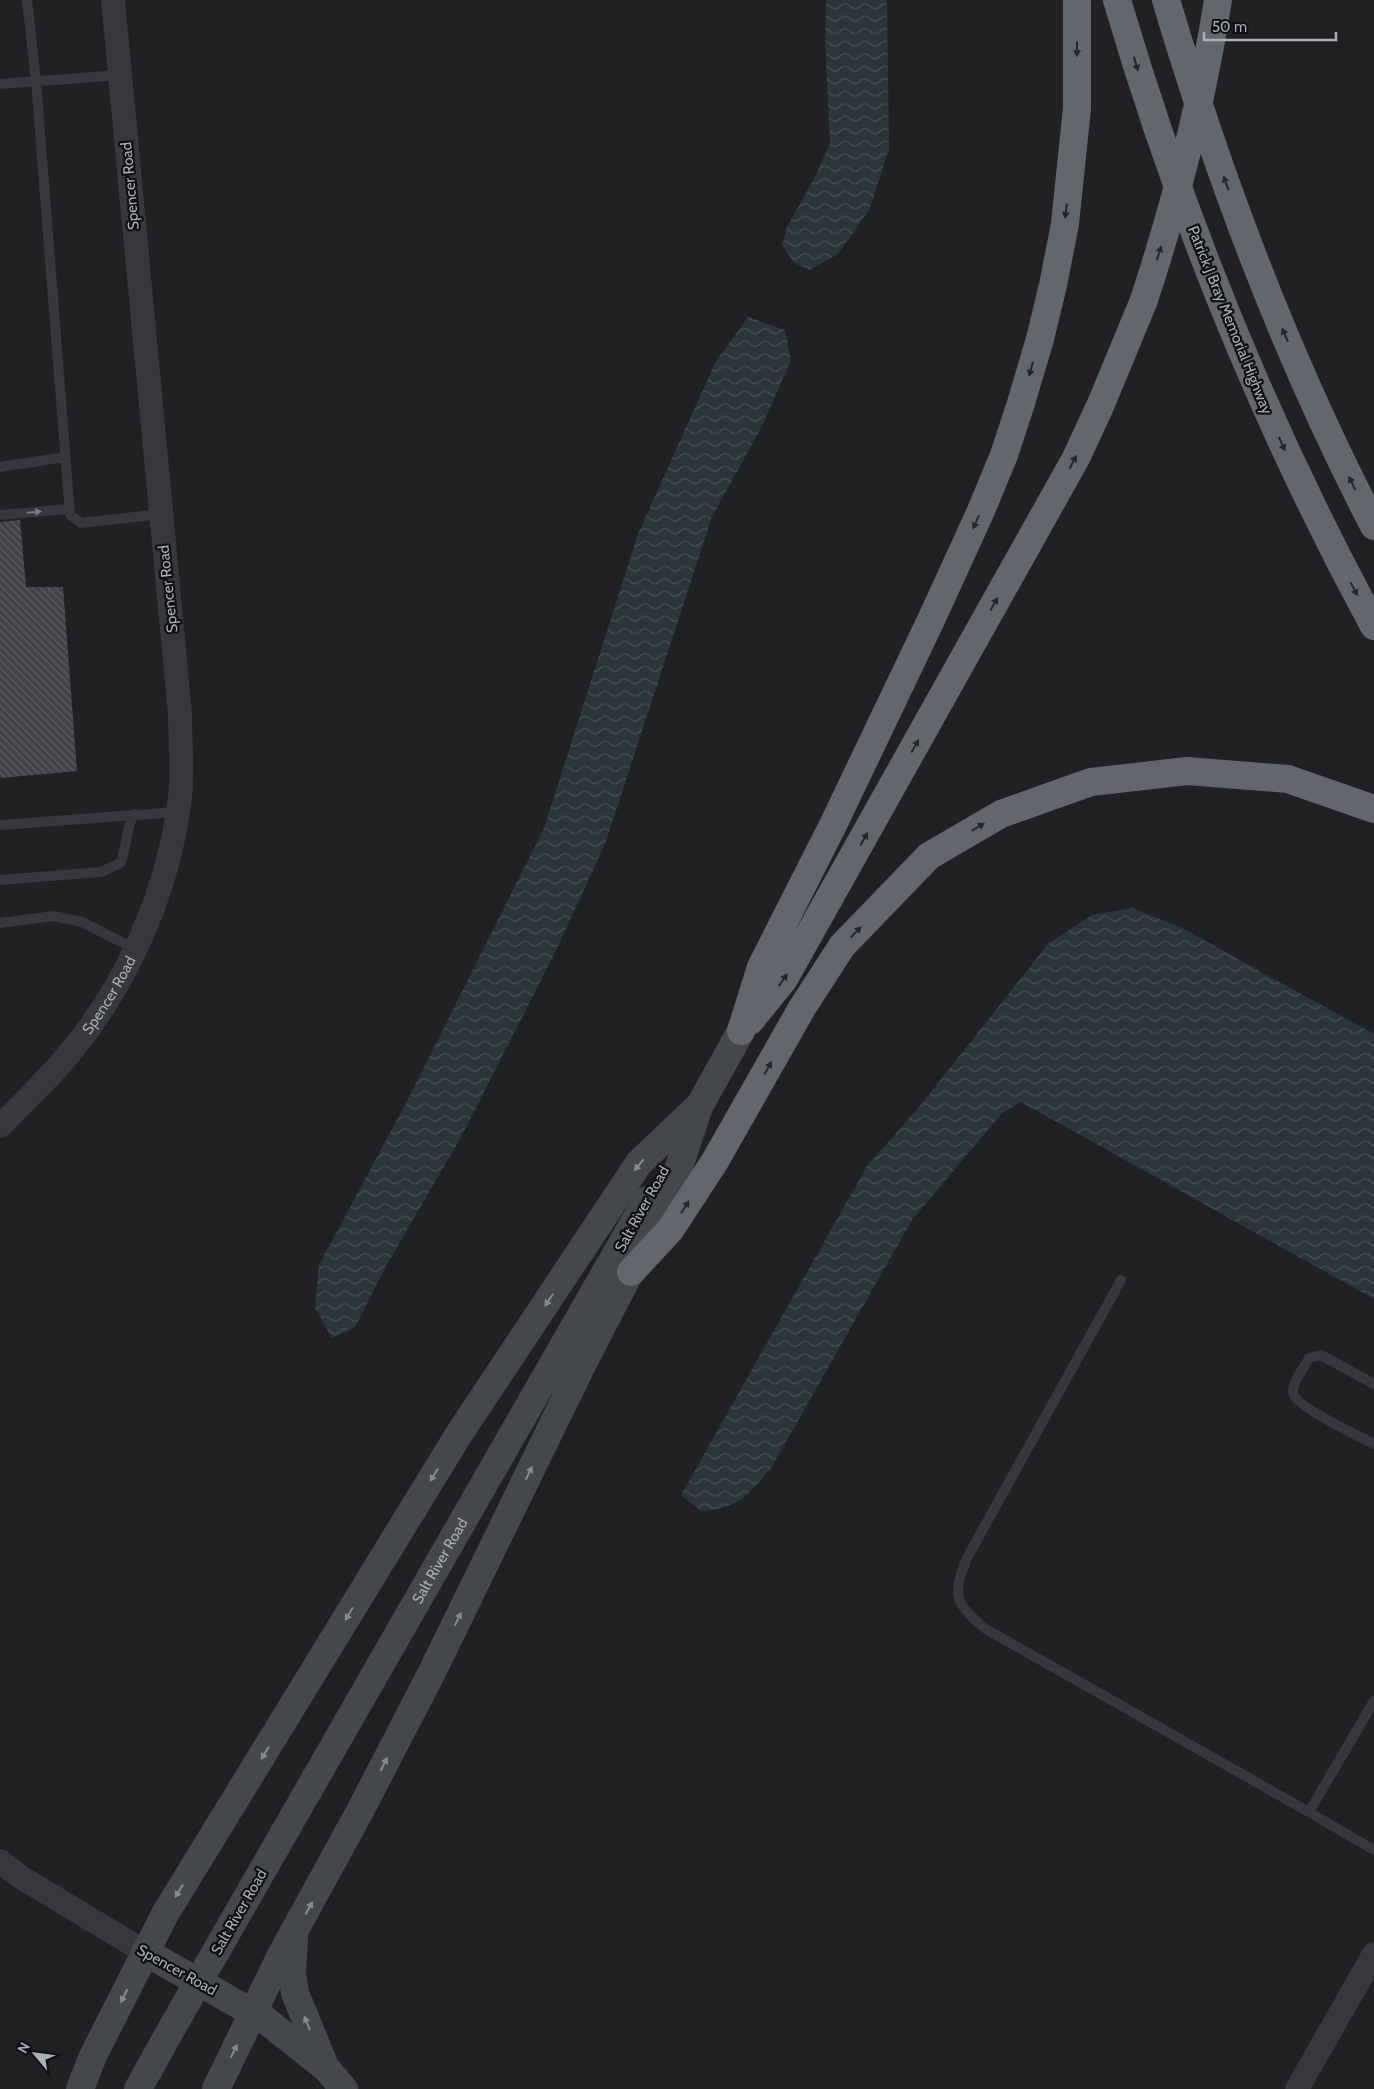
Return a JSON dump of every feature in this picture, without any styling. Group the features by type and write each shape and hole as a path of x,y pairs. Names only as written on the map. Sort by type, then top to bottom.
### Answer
{"highway":[{"path":"741,1031 761,967 833,825 935,612 1004,455 1021,403 1044,321 1064,224 1077,108 1076,0"},
{"name":"Patrick J Bray Memorial Highway","path":"1117,0 1163,148 1198,246 1245,362 1298,479 1374,626"},
{"path":"1166,0 1202,116 1258,269 1336,448 1374,526"},
{"path":"741,1031 784,979 1052,503 1101,404 1144,300 1183,169 1202,89 1218,0"},
{"path":"631,1272 670,1230 715,1161 802,1008 842,946 929,856 1001,814 1091,782 1187,771 1288,779 1374,809"}],"main road":[{"name":"Salt River Road","path":"138,2089 630,1230 741,1031"},
{"path":"216,2089 253,2012 432,1672 583,1363 669,1197 699,1106"},
{"path":"80,2089 93,2056 165,1914 459,1434 639,1163 699,1106"},
{"path":"295,1932 292,1972 294,1993 326,2068"},
{"name":"Spencer Road","path":"146,1952 264,2019 326,2068 344,2089"}],"street":[{"name":"Spencer Road","path":"0,1126 56,1068 80,1040 103,1008 135,949 165,872 180,796 180,714 113,0"},
{"name":"Spencer Road","path":"0,1861 19,1876 146,1952"},
{"path":"1297,2089 1374,1954"}],"lane":[{"path":"27,0 36,81 70,515 81,522 161,514"},
{"path":"0,84 119,75"},
{"path":"0,467 65,458"},
{"path":"0,515 69,509"},
{"path":"0,825 177,812"},
{"path":"0,880 101,872 120,864 125,853 130,820 134,814"},
{"path":"0,923 54,916 82,922 135,949"},
{"path":"1121,1280 967,1558 957,1584 959,1601 968,1613 984,1628 1374,1850"},
{"path":"1374,1384 1321,1355 1309,1358 1294,1387 1293,1394 1296,1400 1307,1408 1374,1444"},
{"path":"1309,1812 1374,1701"}],"shaded area":[{"path":"0,0 1374,0 1374,2089 0,2089"}],"water":[{"path":"826,0 887,0 889,149 869,210 838,254 810,270 794,263 782,245 787,227 814,179 830,143 825,42"},
{"path":"748,317 785,330 791,360 762,426 712,517 605,844 553,957 460,1139 386,1266 355,1327 332,1338 315,1308 319,1265 406,1103 544,828 638,534 715,363"},
{"path":"1132,908 1180,927 1374,1034 1374,1299 1021,1102 1002,1113 912,1220 771,1468 742,1499 725,1507 701,1511 681,1495 867,1166 920,1106 1048,944 1092,915"}],"building":[{"path":"20,520 26,587 63,587 77,771 0,778 0,522"}]}
